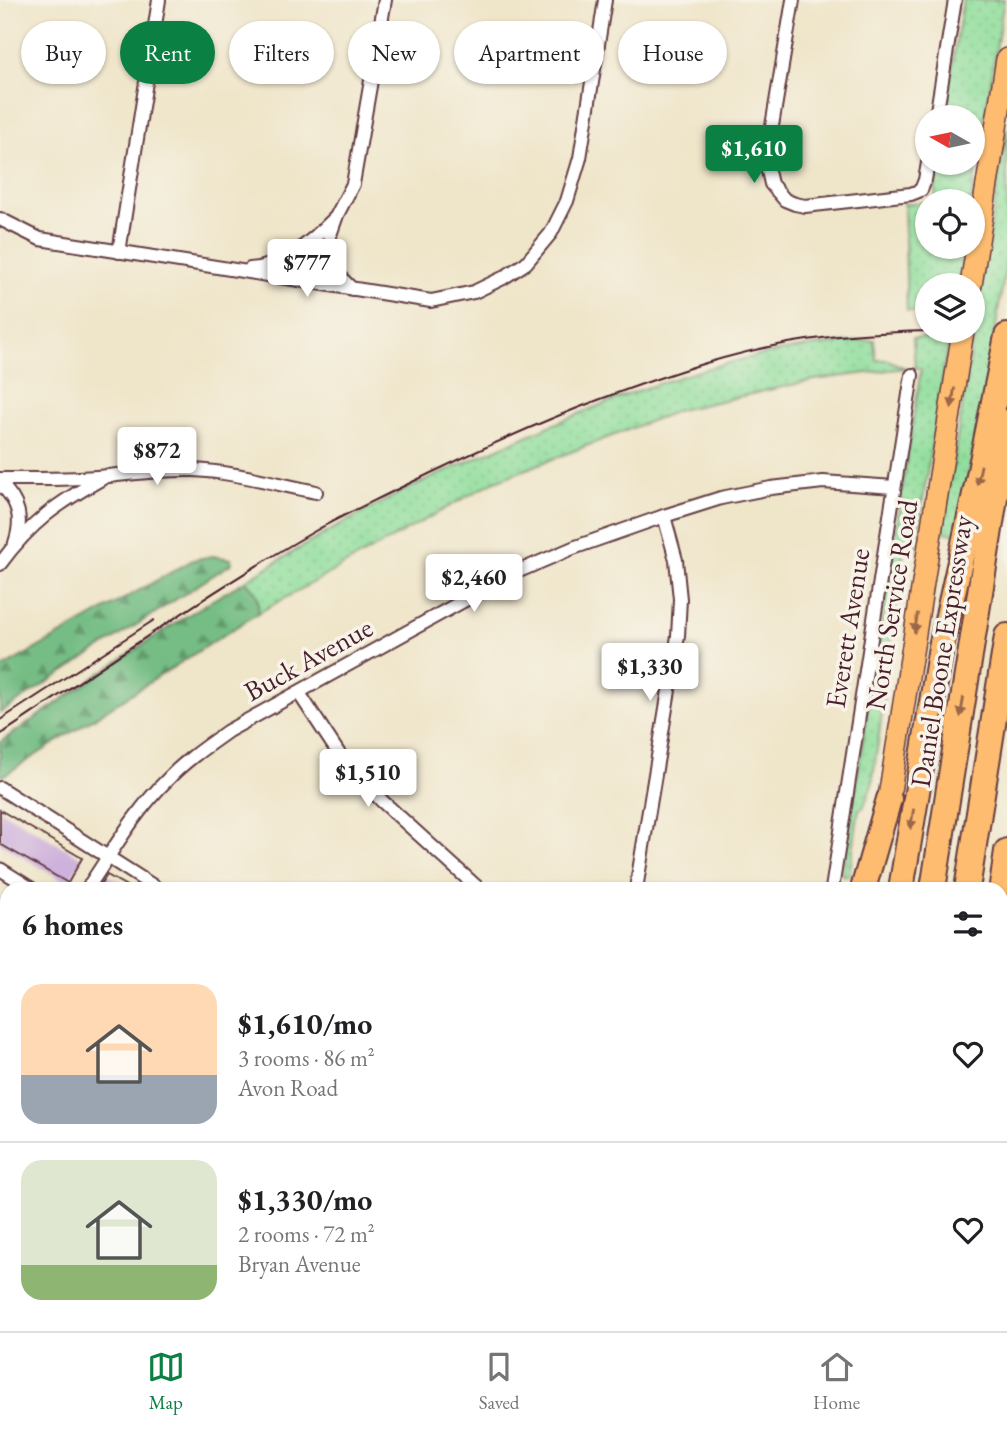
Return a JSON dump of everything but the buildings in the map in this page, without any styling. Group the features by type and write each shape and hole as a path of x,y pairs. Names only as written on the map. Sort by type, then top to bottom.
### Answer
{"highway":[{"path":"902,882 941,647 1007,336"},
{"name":"Daniel Boone Expressway","path":"934,882 1007,422"},
{"path":"968,882 1007,636"},
{"path":"865,882 889,799"},
{"path":"1002,882 1007,851"}],"main road":[{"path":"973,273 1007,59"},
{"name":"North Service Road","path":"875,882 961,343"}],"street":[{"path":"119,252 159,0"},
{"path":"352,289 341,278 334,262 330,235 353,184 385,0"},
{"path":"0,219 40,239 352,289 431,301 474,292 526,263 551,233 567,201 580,158 605,0"},
{"path":"793,0 766,162 771,184 785,200 805,206 911,194 921,190 926,175"},
{"path":"938,105 955,0"},
{"path":"229,270 258,268 279,262 316,237 337,215"},
{"name":"Everett Avenue","path":"833,882 912,374"},
{"path":"0,482 196,470 246,477 316,492"},
{"path":"0,564 15,543 38,520 72,495 106,476"},
{"path":"0,482 19,513 19,530 15,543"},
{"name":"Buck Avenue","path":"92,882 140,810 191,757 228,732 512,574 573,548 721,498 771,488 823,482 894,487"},
{"path":"637,882 678,636 680,599 676,560 664,516"},
{"path":"299,693 344,761 382,801 472,882"},
{"path":"0,788 147,882"},
{"path":"0,869 21,882"}],"green space":[{"path":"963,0 1004,0 985,116 985,105 946,105"},
{"path":"1007,127 1007,258 985,393 956,534 942,532 972,343 985,343 984,273"},
{"path":"936,175 975,175 973,189 936,189"},
{"path":"915,203 915,259 962,259 960,273 915,273 915,311 907,311 904,204"},
{"path":"913,338 915,343 948,343 915,549 908,543 904,548 872,785 863,808 859,809 849,876 842,875 921,369 915,368"},
{"path":"874,340 876,360 888,360 905,368 814,380 679,410 493,482 258,613 256,595 245,581 362,513 457,466 601,405 692,373 783,351"},
{"path":"212,556 231,559 232,563 0,713 0,669 193,560"},
{"path":"245,581 256,595 258,613 3,776 0,774 0,742 151,639"}],"tram line":[{"path":"0,735 195,605 315,531 473,453 625,390 737,354 835,336 915,331"},
{"path":"0,720 154,620"}]}
